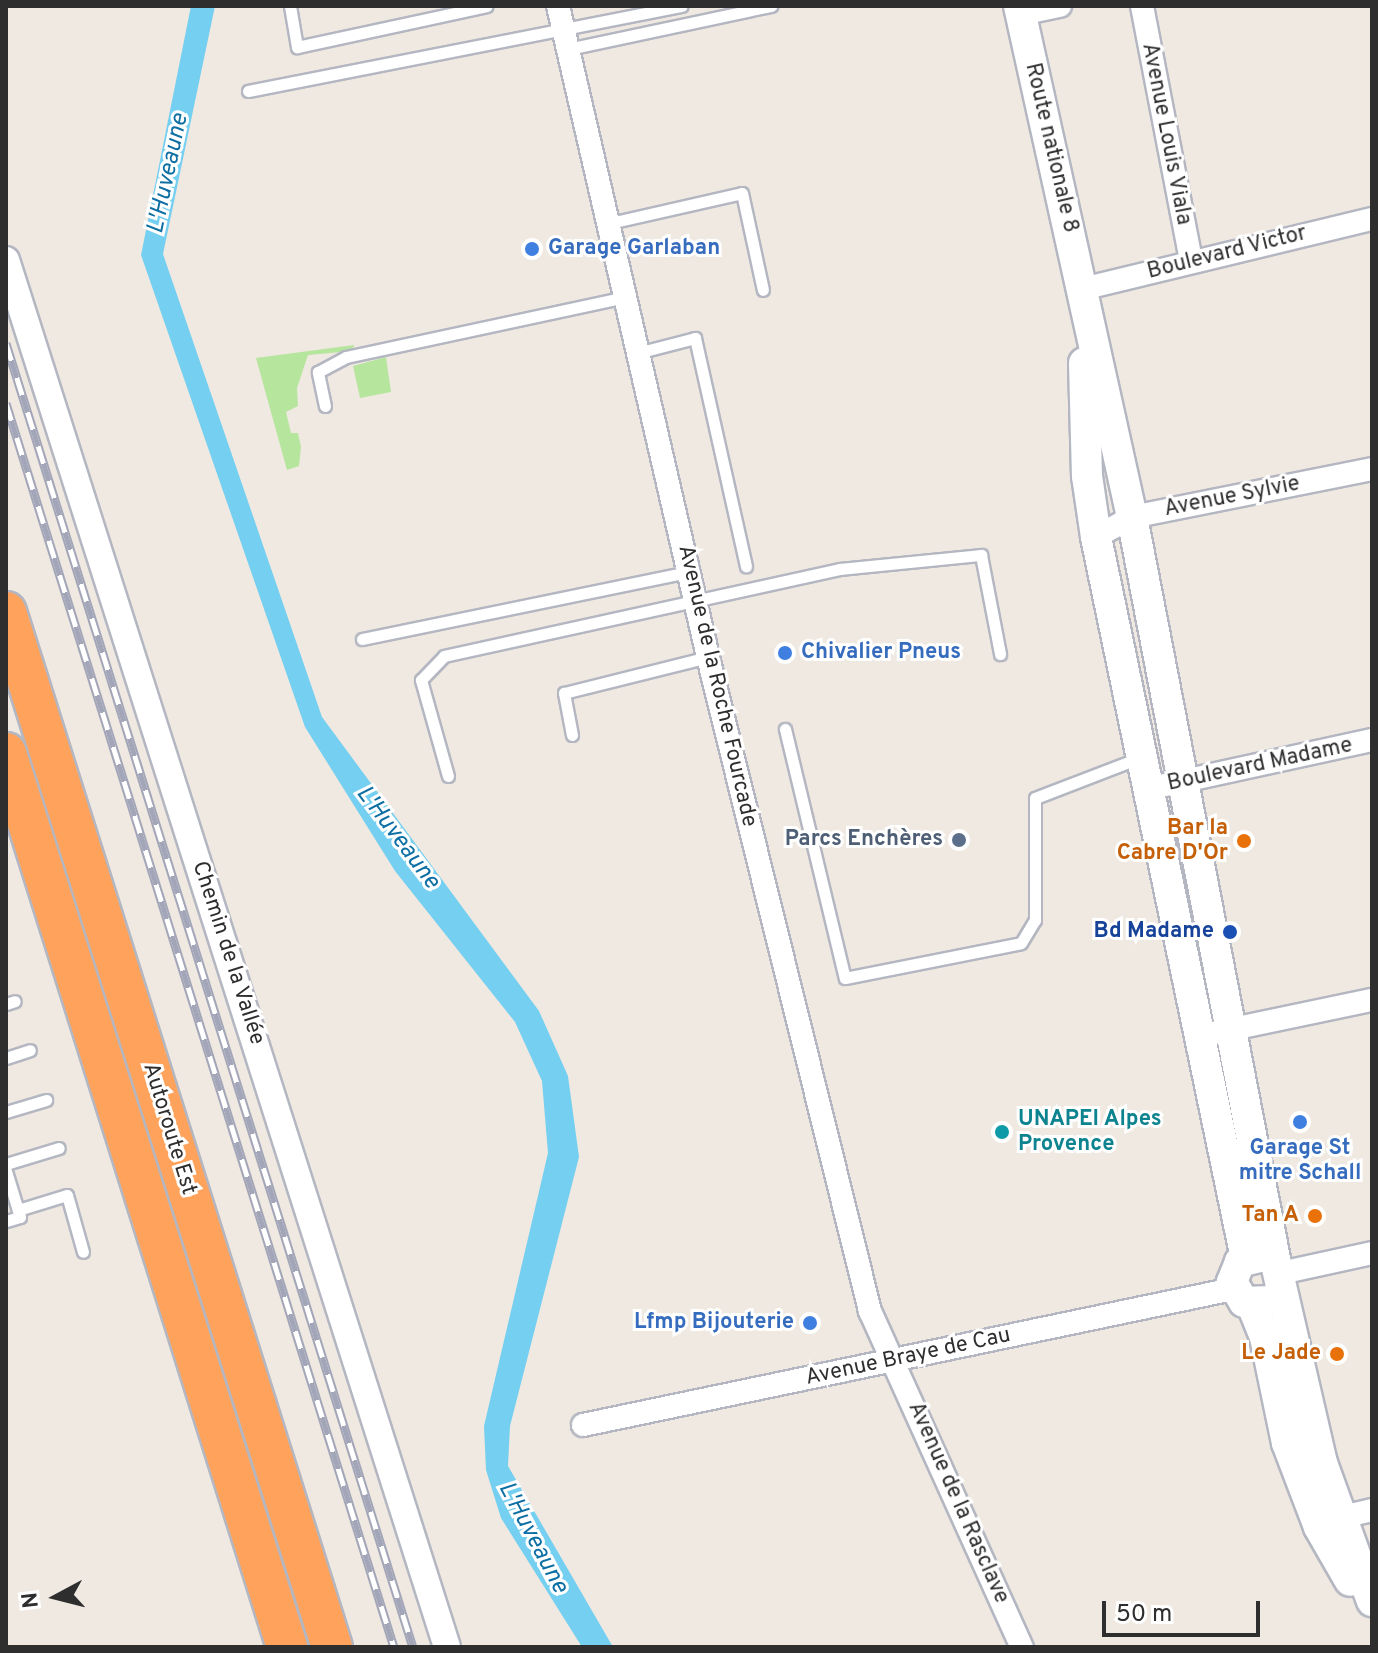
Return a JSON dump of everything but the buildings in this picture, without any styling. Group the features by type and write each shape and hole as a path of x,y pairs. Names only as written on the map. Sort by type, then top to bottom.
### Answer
{"highway":[{"name":"Autoroute Est","path":"6,612 332,1647"},
{"name":"Autoroute Est","path":"6,753 287,1647"}],"main road":[{"name":"Route nationale 8","path":"1020,10 1082,289"},
{"path":"1082,289 1132,517 1180,782 1279,1274 1322,1463 1372,1601"},
{"path":"1082,289 1087,476 1096,537 1246,1258"},
{"path":"1279,1274 1262,1256 1246,1258 1235,1268 1243,1297 1265,1337 1287,1443 1309,1499 1372,1622"},
{"path":"1243,1297 1273,1300 1279,1274"}],"street":[{"name":"Avenue de la Roche Fourcade","path":"558,6 641,352 708,657 870,1311 895,1359"},
{"path":"1020,10 1060,6"},
{"name":"Avenue Louis Viala","path":"1142,6 1191,261"},
{"name":"Boulevard Victor","path":"1082,289 1372,219"},
{"name":"Chemin de la Vallée","path":"6,260 447,1647"},
{"name":"Avenue Sylvie","path":"1096,537 1132,517 1372,469"},
{"name":"Boulevard Madame","path":"1147,789 1372,740"},
{"path":"1199,1036 1372,1000"},
{"path":"1279,1274 1372,1253"},
{"name":"Avenue Braye de Cau","path":"583,1425 895,1359 1243,1297"},
{"name":"Avenue de la Rasclave","path":"895,1359 1022,1647"},
{"path":"1342,1517 1372,1510"}],"lane":[{"path":"290,6 297,47 487,6"},
{"path":"566,40 682,6"},
{"path":"248,91 771,6"},
{"path":"610,223 742,193 763,290"},
{"path":"325,406 318,372 346,357 627,297"},
{"path":"641,352 695,338 746,566"},
{"path":"448,776 421,680 444,656 840,569 981,555 1000,654"},
{"path":"362,639 689,572"},
{"path":"572,735 564,693 708,657"},
{"path":"785,729 845,978 1021,943 1035,920 1035,798 1140,758"},
{"path":"6,1058 30,1050"},
{"path":"6,1112 46,1100"},
{"path":"6,1164 59,1148"},
{"path":"6,1171 20,1217 6,1221"},
{"path":"18,1210 67,1195 83,1252"}],"green space":[{"path":"354,345 353,351 308,355 297,388 298,406 286,412 291,433 298,433 301,447 299,466 287,470 256,358"},
{"path":"386,357 391,392 360,398 353,366"}],"water":[{"name":"L'Huveaune","path":"191,6 215,6 163,254 322,717 539,1011 568,1076 579,1157 510,1426 508,1466 613,1647 582,1647 501,1518 486,1470 484,1426 548,1153 542,1081 515,1022 395,871 305,727 141,255"}],"railway":[{"path":"6,343 413,1647"},
{"path":"6,403 394,1647"}],"place":[{"name":"Garage Garlaban","path":"532,249"},
{"name":"Chivalier Pneus","path":"785,653"},
{"name":"Parcs Enchères","path":"959,840"},
{"name":"Bar la Cabre D'Or","path":"1244,841"},
{"name":"Bd Madame","path":"1230,932"},
{"name":"Garage St mitre Schall","path":"1300,1122"},
{"name":"UNAPEI Alpes Provence","path":"1002,1132"},
{"name":"Tan A","path":"1315,1216"},
{"name":"Lfmp Bijouterie","path":"810,1323"},
{"name":"Le Jade","path":"1337,1354"}]}
